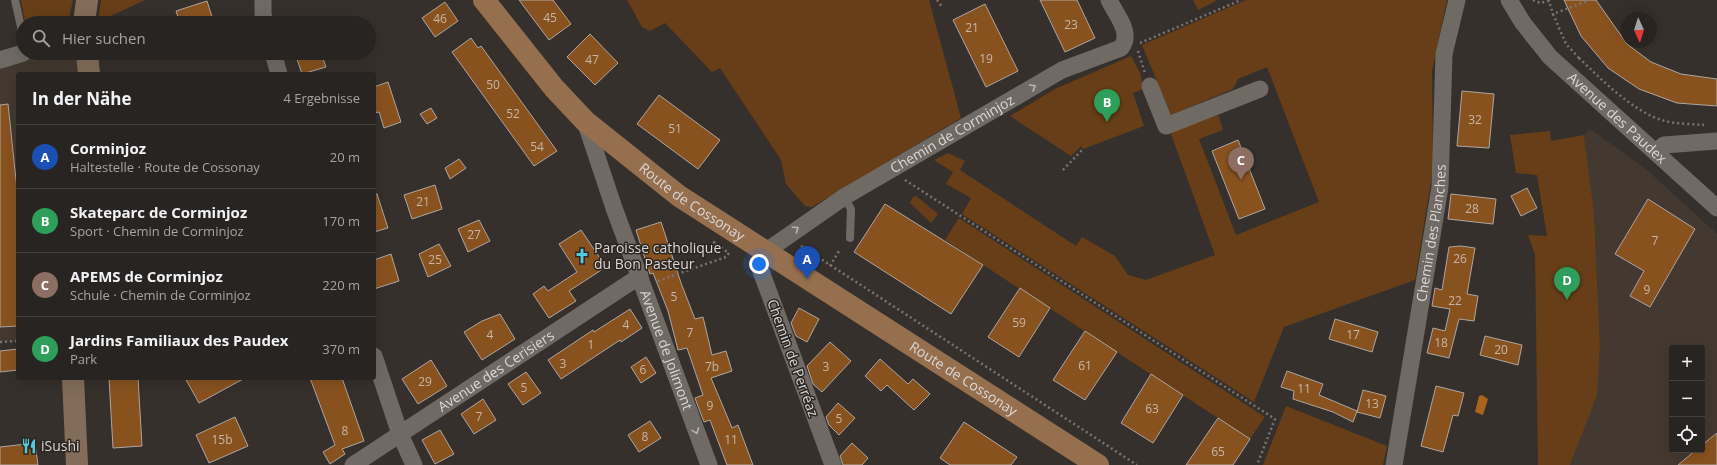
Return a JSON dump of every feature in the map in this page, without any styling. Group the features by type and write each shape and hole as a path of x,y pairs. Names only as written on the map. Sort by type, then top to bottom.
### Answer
{"main road":[{"name":"Route de Cossonay","path":"484,0 554,88 585,121 679,196 1098,465"}],"street":[{"path":"85,16 87,0"},
{"path":"263,0 263,16"},
{"name":"Chemin de Corminjoz","path":"765,252 844,196 1062,70 1121,48 1126,41 1126,34 1109,0"},
{"name":"Chemin des Planches","path":"1394,465 1440,187 1444,54 1457,0"},
{"name":"Avenue des Paudex","path":"1509,0 1523,23 1550,57 1717,208"},
{"path":"0,60 16,55"},
{"path":"88,60 89,72"},
{"path":"275,60 278,72"},
{"path":"1150,86 1166,126 1260,89"},
{"name":"Avenue de Jolimont","path":"585,121 589,140 709,465"},
{"path":"1656,152 1664,145 1717,141"},
{"name":"Chemin de Perréaz","path":"765,252 759,266 833,465"},
{"name":"Avenue des Cerisiers","path":"353,465 642,281"},
{"path":"376,362 400,434 414,465"},
{"path":"73,380 77,465"}],"lane":[{"path":"15,0 19,16"},
{"path":"844,196 851,209 850,238"}],"path":[{"path":"937,0 942,7"},
{"path":"1150,86 1136,46 1241,0"},
{"path":"1533,0 1540,3 1549,1 1566,44 1605,83 1641,110 1664,121 1711,125"},
{"path":"1553,14 1590,0"},
{"path":"1566,73 1579,58"},
{"path":"1063,170 1082,149"},
{"path":"900,176 1275,419 1257,465"},
{"path":"642,281 726,257 729,253 714,243"},
{"path":"830,266 839,251"},
{"path":"818,258 1137,465"},
{"path":"0,342 16,341"}],"shaded area":[{"path":"21,0 73,0 70,16 24,16"},
{"path":"101,0 145,0 111,16 99,16"},
{"path":"627,0 929,0 961,118 812,207 805,206 786,184 781,160 720,68 712,72 665,23 650,31 642,27"},
{"path":"1193,0 1215,0 1216,1 1198,10"},
{"path":"1246,0 1447,0 1432,71 1433,169 1415,280 1284,327 1254,402 962,214 971,198 946,184 953,172 934,160 948,153 965,161 960,170 1076,246 1082,237 1115,256 1128,275 1146,280 1215,255 1171,134 1174,128 1216,115 1219,117 1223,130 1199,139 1236,235 1319,202 1267,67 1238,79 1233,89 1171,115 1142,45"},
{"path":"16,55 16,60 88,60 89,72 16,72 16,341 0,342 0,60"},
{"path":"1131,56 1140,73 1144,89 1133,93 1144,126 1083,149 1081,146 1071,156 1010,116 1055,89"},
{"path":"1590,129 1647,170 1717,234 1717,465 1570,465 1597,396 1600,345 1594,212 1584,135"},
{"path":"1550,131 1551,141 1584,135 1594,212 1600,345 1597,396 1570,465 1538,465 1535,254 1528,235 1547,236 1537,175 1516,173 1510,135"},
{"path":"916,196 938,214 931,223 910,203 913,197"},
{"path":"959,218 1265,417 1250,439 945,240"},
{"path":"1482,395 1488,399 1483,415 1475,412 1479,396"},
{"path":"1286,406 1387,446 1383,465 1263,465"}],"building":[{"path":"519,0 553,0 571,24 549,40"},
{"path":"1040,0 1077,0 1095,38 1065,52"},
{"path":"1564,0 1596,0 1621,35 1621,48 1632,48 1651,62 1681,74 1717,79 1717,106 1677,103 1639,89 1608,68 1581,36"},
{"path":"207,1 212,16 178,16 176,11"},
{"path":"445,2 458,21 435,37 422,18"},
{"path":"985,4 1018,71 986,87 953,20"},
{"path":"590,34 618,63 595,85 567,57"},
{"path":"471,38 478,48 481,46 557,151 534,166 452,52"},
{"path":"297,60 324,60 326,67 309,72 301,72"},
{"path":"388,82 401,122 384,128 379,112 376,113 376,86"},
{"path":"1462,91 1494,94 1489,148 1457,146"},
{"path":"659,95 720,140 698,169 637,124"},
{"path":"8,104 16,180 16,326 0,327 0,105"},
{"path":"431,108 437,118 427,124 420,114"},
{"path":"1238,140 1265,209 1239,219 1212,151"},
{"path":"459,159 466,168 450,179 445,168"},
{"path":"435,185 442,209 412,219 404,195"},
{"path":"1527,188 1537,208 1521,216 1511,196"},
{"path":"376,194 377,194 388,228 376,231"},
{"path":"1451,194 1496,199 1493,224 1448,219"},
{"path":"1648,199 1695,229 1650,307 1630,296 1644,271 1615,254"},
{"path":"885,204 983,265 951,314 854,252"},
{"path":"479,220 490,241 468,252 458,229"},
{"path":"661,222 681,283 695,319 703,317 712,355 726,351 732,371 711,378 732,428 738,425 753,465 727,465 710,420 704,422 699,409 695,398 703,395 687,348 678,350 668,311 653,273 650,274 636,230"},
{"path":"581,230 606,267 569,291 576,301 549,318 533,294 544,286 548,291 577,272 559,244"},
{"path":"439,244 451,266 428,277 419,254"},
{"path":"1461,246 1475,248 1467,294 1478,296 1474,321 1459,319 1449,358 1427,353 1433,328 1445,331 1450,309 1432,306 1435,288 1442,290 1449,247"},
{"path":"391,254 399,281 376,288 376,259"},
{"path":"1020,288 1050,308 1019,357 988,337"},
{"path":"799,308 819,319 807,342 796,336 791,323"},
{"path":"630,309 642,328 621,342 620,340 561,379 548,360 593,330 594,332"},
{"path":"500,314 515,339 482,360 464,332 482,321"},
{"path":"1335,319 1378,332 1372,352 1329,339"},
{"path":"1085,331 1117,352 1085,400 1053,380"},
{"path":"1485,336 1522,345 1518,365 1480,355"},
{"path":"830,342 851,361 822,392 813,384 807,366"},
{"path":"16,349 16,370 0,372 0,351"},
{"path":"646,357 656,373 641,383 631,367"},
{"path":"880,359 908,384 913,379 930,394 914,410 887,385 881,391 865,376"},
{"path":"431,360 447,386 418,404 402,379"},
{"path":"1287,371 1323,384 1319,395 1357,411 1353,422 1333,412 1293,399 1294,391 1281,387"},
{"path":"526,372 541,393 523,405 508,384"},
{"path":"1151,374 1183,395 1153,443 1121,423"},
{"path":"109,380 138,380 142,446 113,448"},
{"path":"186,380 241,380 199,403"},
{"path":"311,380 343,380 364,441 342,449 345,454 330,464 323,452 335,445"},
{"path":"1436,386 1464,393 1458,416 1453,415 1443,452 1421,446"},
{"path":"1363,390 1386,396 1380,418 1357,412"},
{"path":"483,399 496,420 474,434 461,414"},
{"path":"838,403 855,418 839,435 829,425 826,417"},
{"path":"235,417 248,446 209,463 196,435"},
{"path":"1218,418 1250,439 1233,465 1186,465"},
{"path":"650,421 661,438 639,452 628,435"},
{"path":"964,422 1017,457 1011,465 950,465 940,458"},
{"path":"440,430 454,454 435,464 422,440"},
{"path":"1717,433 1717,465 1678,465 1692,453 1705,453 1705,443"},
{"path":"35,443 38,465 0,465 0,447"},
{"path":"852,443 868,458 862,465 843,465 840,456"}],"place":[{"name":"Skateparc de Corminjoz","path":"1107,122"},
{"name":"APEMS de Corminjoz","path":"1241,180"},
{"name":"Paroisse catholique du Bon Pasteur","path":"582,256"},
{"name":"Corminjoz","path":"807,279"},
{"name":"Jardins Familiaux des Paudex","path":"1567,300"},
{"name":"iSushi","path":"29,446"}]}
